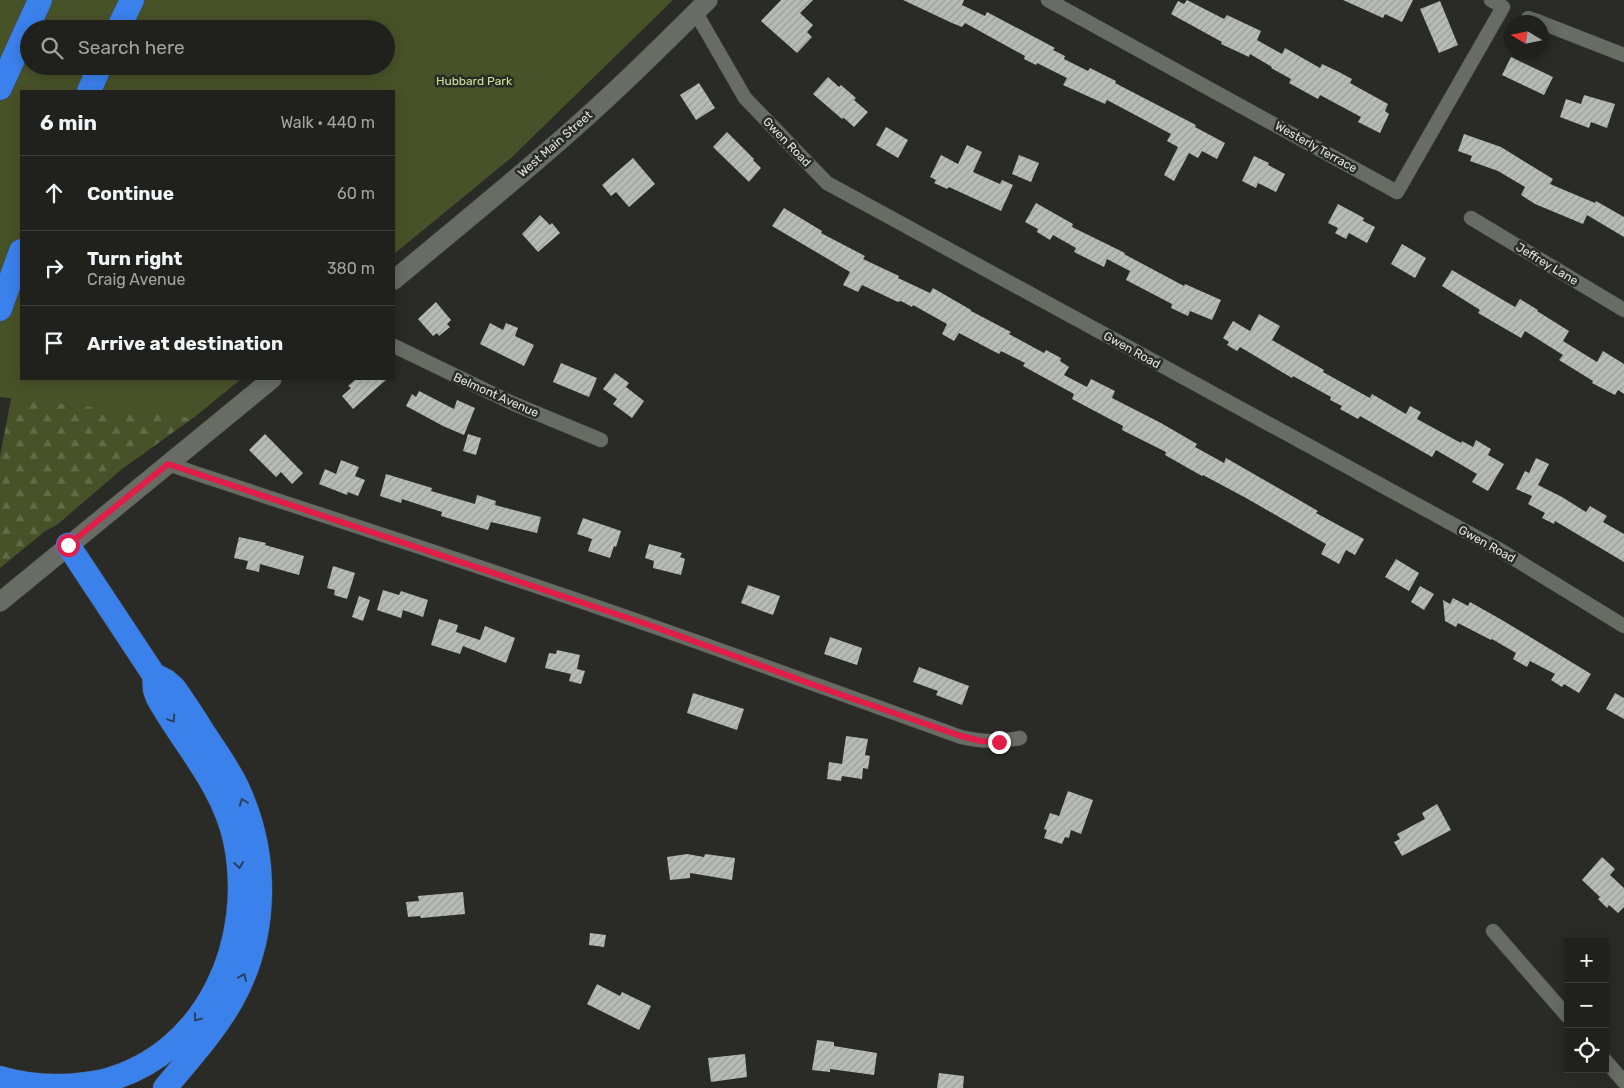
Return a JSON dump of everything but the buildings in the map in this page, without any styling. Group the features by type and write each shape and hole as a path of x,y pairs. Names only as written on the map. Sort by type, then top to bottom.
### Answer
{"highway":[{"path":"31,20 40,0"},
{"path":"122,20 132,0"},
{"path":"0,62 20,36"},
{"path":"0,88 20,44"},
{"path":"89,90 96,75"},
{"path":"0,309 20,254"},
{"path":"0,1078 30,1086 70,1087 103,1081 137,1069 164,1052 189,1029 211,998 226,966 235,940 240,905 239,869 234,834 224,806 208,776 158,698 155,690 154,676 68,545"},
{"path":"154,676 166,681 174,688 232,777 244,803 252,828 258,853 260,880 257,931 251,956 242,978 223,1014 165,1088"}],"main road":[{"name":"West Main Street","path":"395,279 582,122 702,6"},
{"path":"0,602 271,380"}],"street":[{"name":"Westerly Terrace","path":"1048,0 1397,192 1497,3"},
{"name":"Gwen Road","path":"702,6 745,98 826,183 1500,550 1624,626"},
{"path":"1549,26 1624,54"},
{"name":"Jeffrey Lane","path":"1471,218 1624,310"},
{"name":"Belmont Avenue","path":"395,346 512,402 601,440"},
{"path":"168,464 652,626 961,736 990,742 1020,738"},
{"path":"1493,931 1564,1012"},
{"path":"1609,1065 1624,1082"}],"green space":[{"name":"Hubbard Park","path":"0,0 673,0 511,158 395,253 395,90 20,90 20,380 240,380 193,418 0,397"},
{"path":"20,380 240,380 193,418 122,469 58,524 44,532 0,568 0,456 12,394"}],"route":[{"path":"68,545 168,464 526,582 961,736 981,741 999,742"}]}
